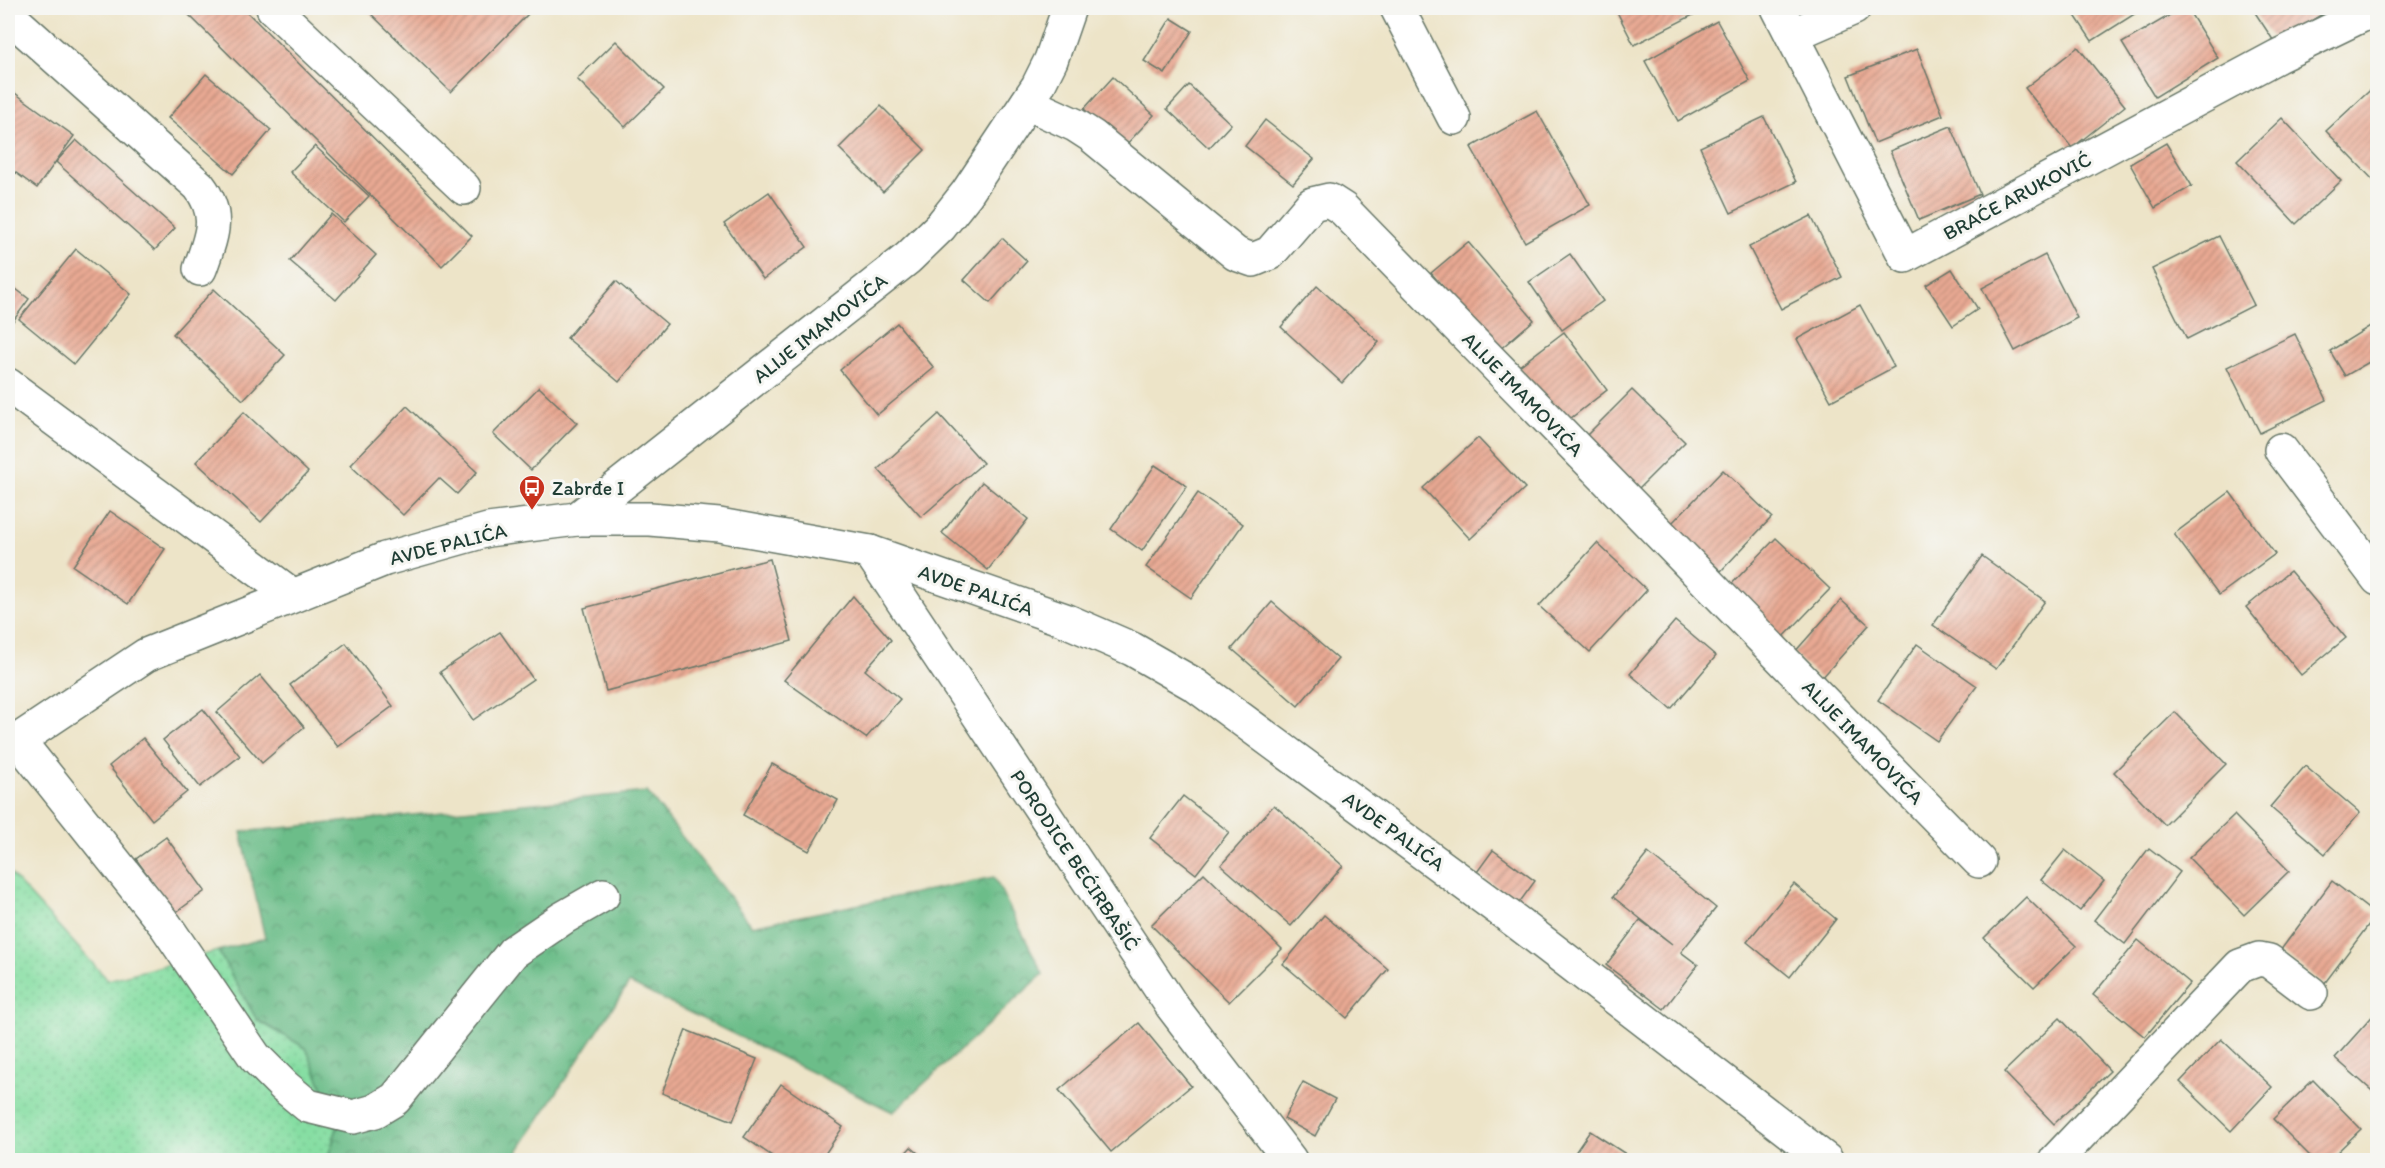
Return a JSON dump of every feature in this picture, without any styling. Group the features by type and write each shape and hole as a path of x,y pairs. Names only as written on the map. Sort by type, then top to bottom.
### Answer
{"street":[{"path":"273,8 464,188"},
{"name":"ALIJE IMAMOVIĆA","path":"577,519 908,258 940,227 967,193 1027,103 1051,60 1069,8"},
{"path":"1397,8 1454,118"},
{"path":"1785,21 1854,8"},
{"name":"BRAĆE ARUKOVIĆ","path":"1785,21 1905,256 2278,56 2377,8"},
{"path":"8,15 199,186 210,201 213,218 211,236 200,269"},
{"name":"ALIJE IMAMOVIĆA","path":"1027,103 1075,125 1092,136 1236,254 1253,260 1270,253 1311,204 1329,200 1343,209 1979,861"},
{"path":"8,385 292,596"},
{"path":"2282,450 2378,579"},
{"name":"AVDE PALIĆA","path":"13,744 146,655 386,559 488,530 577,519 650,519 719,525 870,552 1065,620 1132,649 1195,685 1518,923 1826,1161"},
{"name":"PORODICE BEĆIRBAŠIĆ","path":"870,552 1172,1006 1290,1161"},
{"path":"13,744 166,926 255,1057 308,1106 353,1117 375,1111 395,1099 513,952 562,918 603,896"},
{"path":"2056,1161 2240,966 2259,959 2269,961 2311,993"}],"green space":[{"path":"647,792 752,926 994,877 1043,974 893,1112 629,983 518,1151 525,1160 327,1160 338,1125 306,1048 257,1020 218,951 265,938 241,832"},
{"path":"8,871 108,980 218,951 257,1020 306,1048 338,1125 327,1160 8,1160"}],"building":[{"path":"182,8 243,8 472,236 442,266"},
{"path":"365,8 521,8 528,14 451,92"},
{"path":"1615,8 1702,8 1703,10 1634,45"},
{"path":"1793,8 1827,8 1800,22"},
{"path":"2070,8 2144,8 2092,41"},
{"path":"2182,8 2187,8 2218,58 2155,97 2122,43"},
{"path":"2252,8 2327,8 2329,10 2275,43"},
{"path":"1171,18 1192,31 1165,74 1144,61"},
{"path":"1717,21 1750,81 1678,121 1645,61"},
{"path":"616,41 664,89 625,127 577,79"},
{"path":"2078,47 2125,106 2072,148 2025,88"},
{"path":"1917,49 1943,115 1875,143 1848,76"},
{"path":"206,74 271,130 233,174 168,118"},
{"path":"1113,77 1154,115 1124,147 1084,109"},
{"path":"2378,83 2378,185 2326,131"},
{"path":"1189,85 1231,124 1209,148 1167,109"},
{"path":"8,88 74,136 37,188 8,167"},
{"path":"881,106 925,150 883,192 839,148"},
{"path":"1537,111 1590,205 1525,242 1471,147"},
{"path":"1764,117 1796,182 1731,213 1700,147"},
{"path":"2282,118 2341,181 2296,224 2237,161"},
{"path":"1265,120 1314,159 1293,184 1245,146"},
{"path":"1951,126 1980,194 1919,220 1890,151"},
{"path":"76,140 175,228 155,250 56,162"},
{"path":"2166,143 2192,186 2155,208 2130,164"},
{"path":"315,146 369,196 344,222 290,172"},
{"path":"769,192 807,247 763,279 724,224"},
{"path":"331,214 376,255 336,300 290,261"},
{"path":"1811,216 1842,277 1781,309 1749,247"},
{"path":"2219,236 2254,305 2187,339 2152,269"},
{"path":"1002,238 1027,261 990,303 964,280"},
{"path":"1468,242 1534,320 1498,351 1431,273"},
{"path":"76,249 131,294 74,364 19,319"},
{"path":"1570,254 1603,301 1562,330 1529,282"},
{"path":"2045,255 2077,318 2015,351 1982,288"},
{"path":"1952,269 1978,309 1953,326 1926,285"},
{"path":"616,281 667,324 619,382 567,338"},
{"path":"12,286 29,299 8,328 8,292"},
{"path":"1317,286 1379,342 1342,383 1281,327"},
{"path":"214,289 285,355 243,400 173,334"},
{"path":"1860,305 1894,367 1831,401 1797,339"},
{"path":"897,323 934,368 877,415 840,370"},
{"path":"2375,323 2378,328 2378,357 2345,376 2330,351"},
{"path":"1564,332 1607,390 1562,425 1518,367"},
{"path":"2295,334 2327,400 2260,433 2227,367"},
{"path":"539,387 577,423 531,470 493,434"},
{"path":"1632,390 1685,442 1637,490 1584,438"},
{"path":"407,406 477,472 457,494 439,478 403,515 350,465"},
{"path":"244,412 308,472 261,522 196,462"},
{"path":"939,414 983,463 921,517 878,469"},
{"path":"1478,438 1525,488 1470,539 1423,488"},
{"path":"1155,465 1187,486 1142,551 1111,529"},
{"path":"1723,470 1772,517 1721,571 1671,524"},
{"path":"982,482 1028,519 988,570 942,533"},
{"path":"2230,492 2275,554 2219,595 2174,534"},
{"path":"1198,493 1243,524 1191,598 1146,567"},
{"path":"110,511 165,549 128,604 73,566"},
{"path":"1776,538 1830,589 1775,646 1721,595"},
{"path":"1597,543 1647,590 1590,652 1539,606"},
{"path":"1982,556 2045,601 1996,669 1933,625"},
{"path":"770,559 792,641 606,691 584,608"},
{"path":"2290,571 2346,638 2301,675 2246,607"},
{"path":"853,596 891,640 865,670 900,699 866,738 784,680"},
{"path":"1841,600 1869,625 1821,679 1793,654"},
{"path":"1272,602 1338,659 1298,706 1232,649"},
{"path":"1675,621 1716,656 1671,709 1630,674"},
{"path":"500,632 533,679 473,720 440,672"},
{"path":"346,643 393,706 338,747 290,685"},
{"path":"1917,644 1977,686 1937,741 1878,700"},
{"path":"260,675 304,727 262,763 217,712"},
{"path":"203,709 240,756 200,787 163,740"},
{"path":"2175,712 2226,764 2165,825 2114,772"},
{"path":"143,738 187,792 152,820 109,766"},
{"path":"772,764 838,800 809,851 743,815"},
{"path":"2305,766 2360,813 2325,854 2270,807"},
{"path":"1183,796 1229,832 1196,874 1150,838"},
{"path":"1274,805 1343,866 1291,926 1221,865"},
{"path":"2234,815 2289,871 2244,915 2189,858"},
{"path":"166,837 205,891 175,913 136,859"},
{"path":"2149,848 2180,872 2125,944 2094,920"},
{"path":"1493,850 1535,881 1519,903 1477,872"},
{"path":"2065,850 2104,881 2080,911 2041,880"},
{"path":"1648,853 1716,908 1681,952 1698,965 1664,1009 1606,965 1640,920 1672,944 1613,897"},
{"path":"1204,873 1282,949 1229,1002 1151,925"},
{"path":"2332,881 2376,915 2324,984 2280,951"},
{"path":"1794,884 1836,919 1790,977 1747,942"},
{"path":"2026,897 2076,946 2034,987 1984,938"},
{"path":"1324,915 1388,969 1347,1018 1283,964"},
{"path":"2138,940 2190,983 2145,1037 2093,995"},
{"path":"2378,1010 2378,1096 2335,1058"},
{"path":"2060,1018 2110,1071 2054,1124 2004,1072"},
{"path":"1139,1023 1191,1086 1111,1152 1059,1090"},
{"path":"686,1030 757,1059 733,1121 662,1093"},
{"path":"2221,1039 2272,1087 2231,1131 2180,1082"},
{"path":"2313,1080 2361,1129 2329,1160 2314,1160 2273,1119"},
{"path":"1303,1082 1335,1099 1315,1136 1284,1119"},
{"path":"781,1084 843,1127 821,1160 778,1160 744,1137"},
{"path":"1590,1131 1635,1160 1570,1160"},
{"path":"911,1147 926,1160 899,1160"}],"place":[{"name":"Zabrđe I","path":"532,511"}]}
